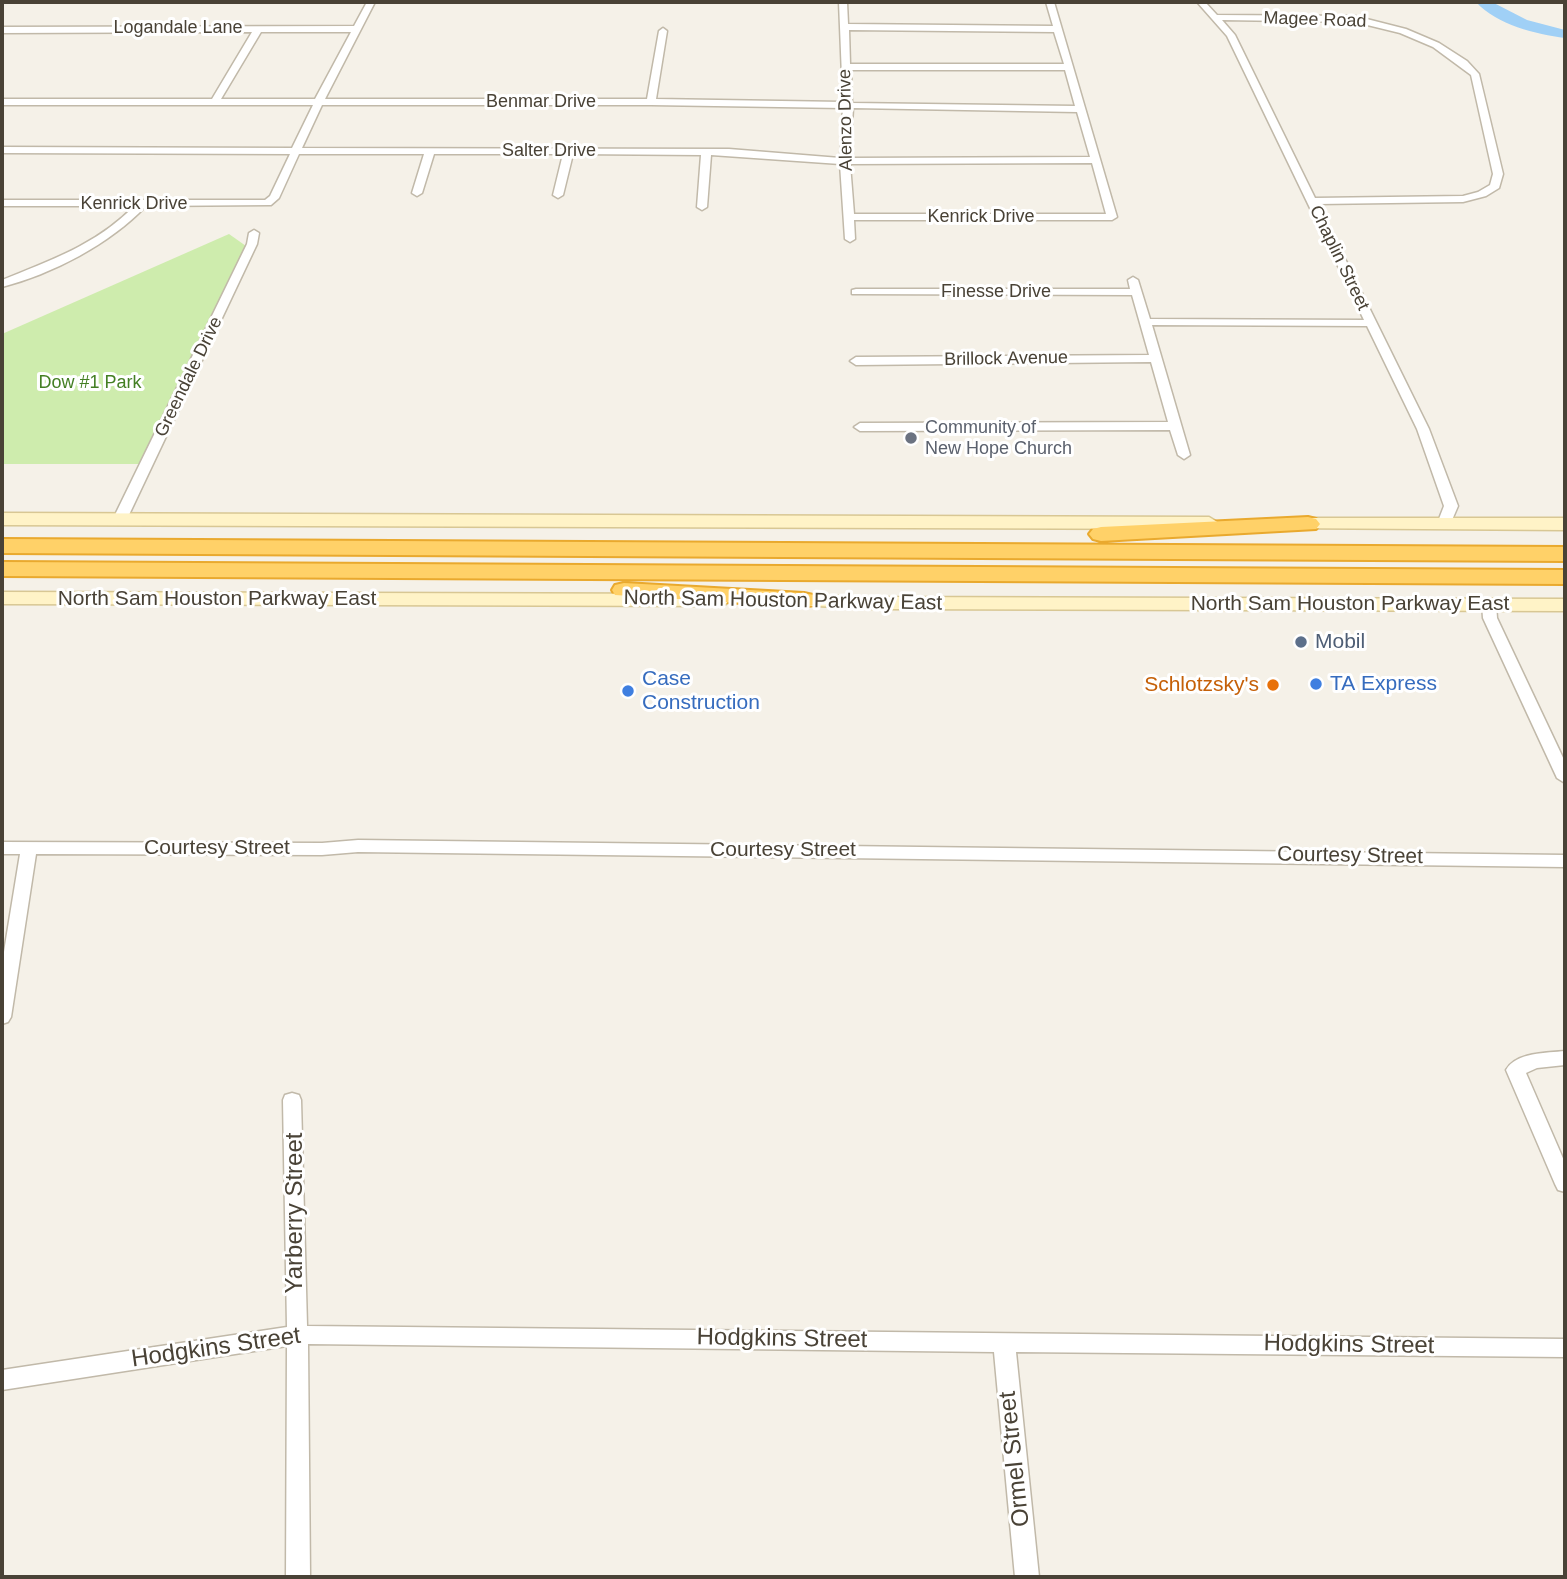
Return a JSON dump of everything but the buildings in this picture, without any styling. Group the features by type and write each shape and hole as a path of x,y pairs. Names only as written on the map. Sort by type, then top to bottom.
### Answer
{"highway":[{"path":"403,560 1308,524"},
{"name":"North Sam Houston Parkway East","path":"2,546 403,560 1565,577"},
{"name":"North Sam Houston Parkway East","path":"2,569 403,560 1565,554"},
{"path":"403,560 545,585 804,600"}],"main road":[{"path":"2,519 1565,524"},
{"name":"North Sam Houston Parkway East","path":"2,598 1565,605"}],"street":[{"path":"295,151 371,2"},
{"name":"Alenzo Drive","path":"843,2 848,106 845,160 850,239"},
{"path":"1050,2 1096,160"},
{"name":"Chaplin Street","path":"1201,2 1231,35 1423,429 1451,506 1444,524"},
{"name":"Magee Road","path":"1217,17 1355,19 1374,22 1401,30 1452,55 1465,63 1475,74 1498,174 1495,186 1482,194 1463,199 1311,201"},
{"path":"844,27 1058,29"},
{"path":"215,102 259,28"},
{"name":"Logandale Lane","path":"2,30 355,29"},
{"path":"651,102 663,31"},
{"path":"846,67 1069,67"},
{"name":"Benmar Drive","path":"2,102 651,102 1081,109"},
{"name":"Salter Drive","path":"2,150 706,152 845,160 1096,160"},
{"name":"Kenrick Drive","path":"2,203 267,203 274,198 295,151"},
{"path":"417,193 430,151"},
{"path":"558,195 569,151"},
{"path":"702,207 706,152"},
{"name":"Kenrick Drive","path":"850,217 1112,216 1096,160"},
{"path":"2,284 109,236 142,205"},
{"name":"Greendale Drive","path":"120,519 252,244 254,233"},
{"path":"2,272 17,278"},
{"name":"Finesse Drive","path":"856,292 1134,286 1145,322"},
{"path":"1184,455 1145,322 1371,323"},
{"name":"Brillock Avenue","path":"856,361 1156,358"},
{"path":"860,427 1176,426"},
{"path":"1489,604 1490,618 1565,778"},
{"name":"Courtesy Street","path":"2,848 322,849 358,846 650,851 882,850 1565,861"},
{"path":"2,1017 29,848"},
{"path":"1565,1058 1534,1060 1516,1070 1565,1184"},
{"name":"Yarberry Street","path":"292,1100 299,1419 298,1577"},
{"name":"Hodgkins Street","path":"2,1380 296,1335 1565,1348"},
{"name":"Ormel Street","path":"1004,1342 1027,1577"}],"green space":[{"name":"Dow #1 Park","path":"229,234 246,246 140,464 2,464 2,334"}],"waterway":[{"path":"1483,2 1522,23 1565,34"}],"place":[{"name":"Community of New Hope Church","path":"911,438"},
{"name":"Mobil","path":"1301,642"},
{"name":"TA Express","path":"1316,684"},
{"name":"Schlotzsky's","path":"1273,685"},
{"name":"Case Construction","path":"628,691"}]}
